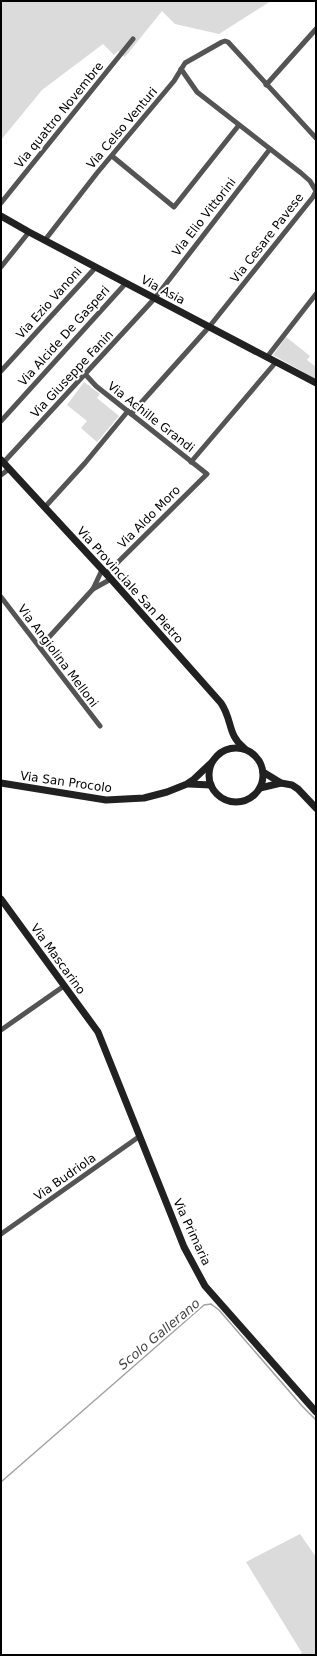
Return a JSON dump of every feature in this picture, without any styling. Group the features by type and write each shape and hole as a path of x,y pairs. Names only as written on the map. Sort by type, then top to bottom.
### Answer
{"street":[{"path":"316,29 266,85 316,138"},
{"name":"Via quattro Novembre","path":"1,203 133,39"},
{"name":"Via Celso Venturi","path":"45,240 174,81 185,63 225,41 245,60 266,85"},
{"path":"181,69 197,92 270,149"},
{"path":"112,156 174,207 239,125"},
{"name":"Via Elio Vittorini","path":"155,298 270,149"},
{"name":"Via Cesare Pavese","path":"209,327 316,191 306,177 270,149"},
{"name":"Via Asia","path":"1,216 316,383"},
{"path":"1,267 29,232"},
{"name":"Via Ezio Vanoni","path":"1,371 96,267"},
{"name":"Via Alcide De Gasperi","path":"1,421 126,283"},
{"path":"267,357 316,294"},
{"name":"Via Giuseppe Fanin","path":"2,461 155,298"},
{"path":"45,507 209,327"},
{"path":"192,462 276,362"},
{"name":"Via Achille Grandi","path":"85,374 96,386 207,474"},
{"name":"Via Provinciale San Pietro","path":"2,461 106,574 221,703 228,714 231,731"},
{"path":"1,475 9,469"},
{"name":"Via Aldo Moro","path":"106,574 207,474"},
{"path":"93,589 106,574"},
{"path":"40,647 106,574"},
{"name":"Via Angiolina Melloni","path":"1,597 100,726"},
{"path":"231,731 237,742 256,756 260,761 263,772 260,788"},
{"path":"225,750 231,731"},
{"path":"187,784 211,763 219,753 233,747 244,748"},
{"path":"211,763 209,772 211,786 222,798 234,802 248,799 260,788 281,783"},
{"path":"263,772 281,783 292,785 298,789 316,808"},
{"name":"Via San Procolo","path":"1,784 106,800 144,798 167,792 187,784"},
{"path":"187,784 211,786"},
{"name":"Via Mascarino","path":"1,901 98,1032"},
{"path":"1,1030 64,986"},
{"name":"Via Primaria","path":"98,1032 184,1248 205,1286 316,1412"},
{"name":"Via Budriola","path":"1,1234 140,1136"}],"shaded area":[{"path":"1,1 271,1 219,34 175,24 162,11 125,57 118,51 114,55 103,44 42,90 1,140"},
{"path":"286,337 310,356 307,360 316,367 316,379 273,355"},
{"path":"84,382 100,394 97,398 119,416 97,442 81,428 87,421 67,405"},
{"path":"300,1534 316,1557 316,1655 298,1655 302,1653 246,1562"}],"waterway":[{"name":"Scolo Gallerano","path":"1,1482 204,1305 211,1304 219,1310 302,1406 316,1420"}]}
